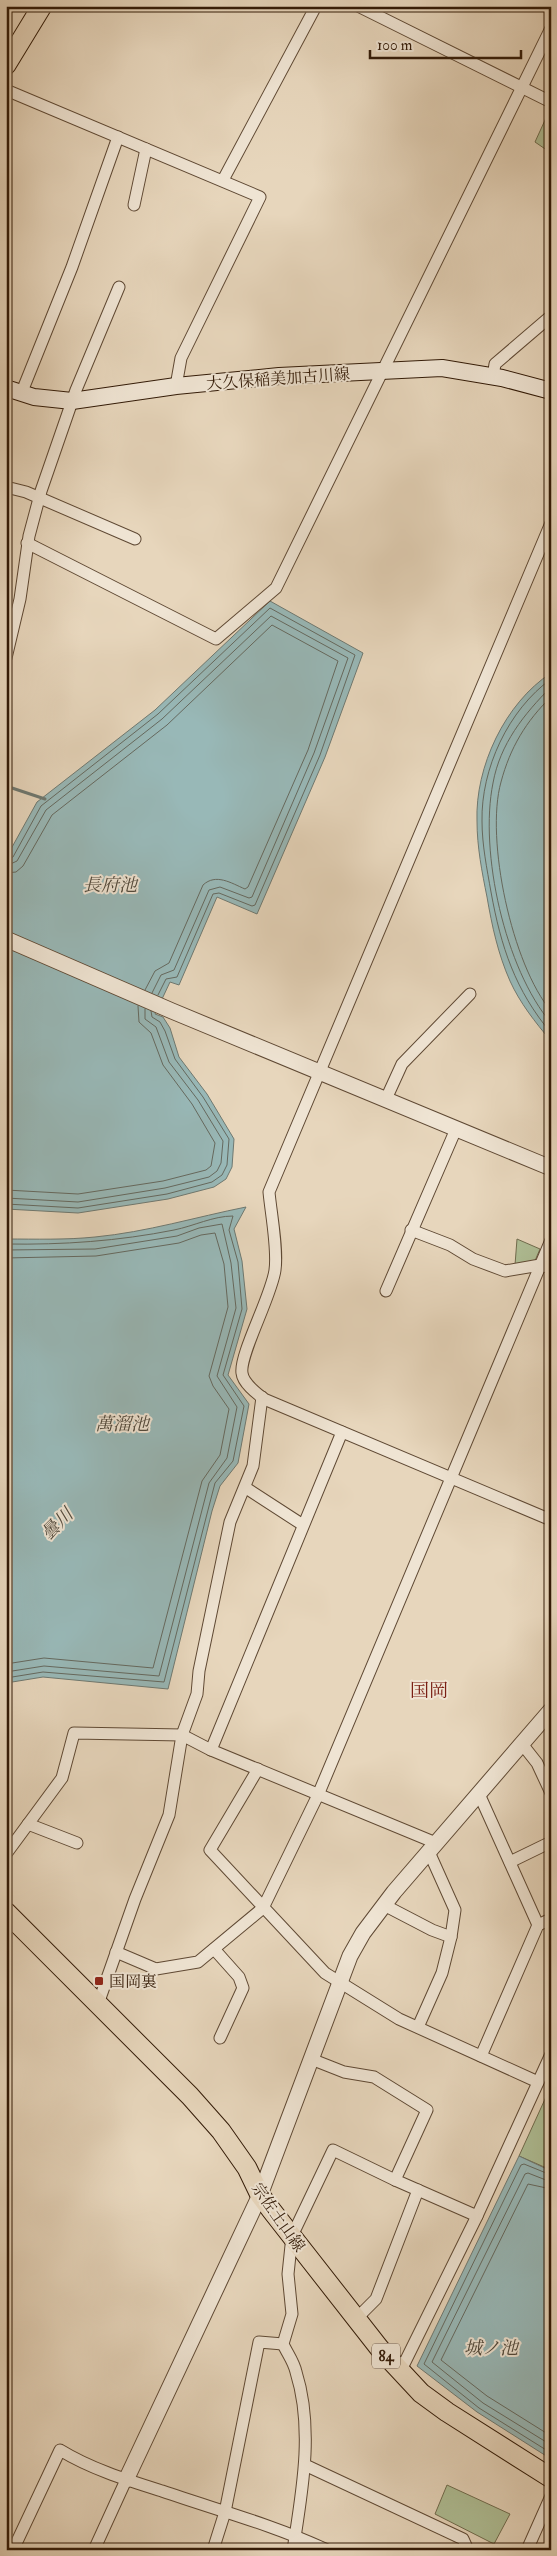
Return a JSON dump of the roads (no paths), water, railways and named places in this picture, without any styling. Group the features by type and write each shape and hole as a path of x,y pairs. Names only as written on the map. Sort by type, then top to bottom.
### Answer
{"main road":[{"path":"6,65 42,6"},
{"name":"大久保稲美加古川線","path":"14,391 72,401 176,386 279,376 442,368 551,390"},
{"name":"宗佐土山線","path":"6,1912 190,2096 221,2131 247,2168 260,2194 356,2319 400,2372 421,2393 447,2412 551,2478"}],"street":[{"path":"223,180 316,6"},
{"path":"358,6 551,102"},
{"path":"27,543 216,639 276,588 551,28"},
{"path":"6,90 260,197 181,358 176,386"},
{"path":"14,391 72,267 118,137"},
{"path":"134,205 146,149"},
{"path":"6,658 20,599 27,543 40,498 72,401 119,287"},
{"path":"493,377 495,364 551,316"},
{"path":"6,487 40,498 135,539"},
{"path":"551,523 269,1192 275,1269 267,1299 244,1357 242,1373 248,1384 262,1398 551,1520"},
{"path":"6,939 172,1011 551,1168"},
{"path":"386,1099 402,1064 470,994"},
{"path":"386,1291 456,1128"},
{"path":"411,1230 450,1245 473,1259 505,1271 545,1267"},
{"path":"116,1952 156,1969 198,1962 264,1908 318,1795 452,1477 545,1267 551,1240"},
{"path":"98,2004 169,1815 182,1735 197,1694 230,1522 246,1488 253,1466 262,1398"},
{"path":"211,1750 342,1432"},
{"path":"246,1488 303,1525"},
{"path":"94,2550 260,2194 340,1981 363,1933 384,1905 551,1710"},
{"path":"6,1854 62,1778 74,1733 182,1735 211,1750 318,1795 433,1847 454,1910 451,1937 442,1973 418,2027"},
{"path":"522,1744 536,1762 551,1793"},
{"path":"258,1769 210,1850 326,1973 399,2019 538,2082"},
{"path":"479,1794 538,1925"},
{"path":"28,1824 77,1843"},
{"path":"510,1862 551,1842"},
{"path":"384,1905 432,1930 451,1937"},
{"path":"481,2056 538,1925 551,1919"},
{"path":"214,1949 239,1977 243,1988 220,2038"},
{"path":"400,2372 477,2216 551,2054"},
{"path":"311,2059 344,2072 374,2077 427,2110 395,2180"},
{"path":"293,2550 305,2466 305,2414 296,2370 283,2344 292,2314 288,2274 292,2236 333,2150 477,2216"},
{"path":"356,2319 376,2299 418,2190"},
{"path":"213,2550 225,2512 259,2342 283,2344"},
{"path":"13,2550 60,2450 74,2459 126,2480 296,2535 327,2550"},
{"path":"305,2466 463,2540 468,2550"},
{"path":"527,2550 551,2496"}],"water":[{"name":"長府池","path":"270,601 363,653 325,757 257,914 217,897 179,985 170,982 155,1014 163,1017 170,1028 179,1057 207,1094 234,1139 232,1167 226,1179 214,1187 168,1199 78,1213 6,1209 6,858 37,802 155,710"},
{"path":"551,673 551,1041 518,997 502,961 493,929 482,869 477,821 481,779 487,758 496,738 520,701"},
{"name":"萬溜池","path":"246,1207 234,1229 242,1261 247,1309 228,1375 249,1404 238,1463 220,1486 212,1511 168,1689 43,1677 6,1683 6,1239 73,1239 114,1235"},
{"name":"城ノ池","path":"519,2156 551,2171 551,2459 477,2412 417,2366"}],"waterway":[{"path":"6,786 45,799"}],"place":[{"name":"国岡裏","path":"99,1981"}],"district":[{"name":"国岡","path":"429,1690"}],"water label":[{"name":"曇川","path":"57,1524"}]}
